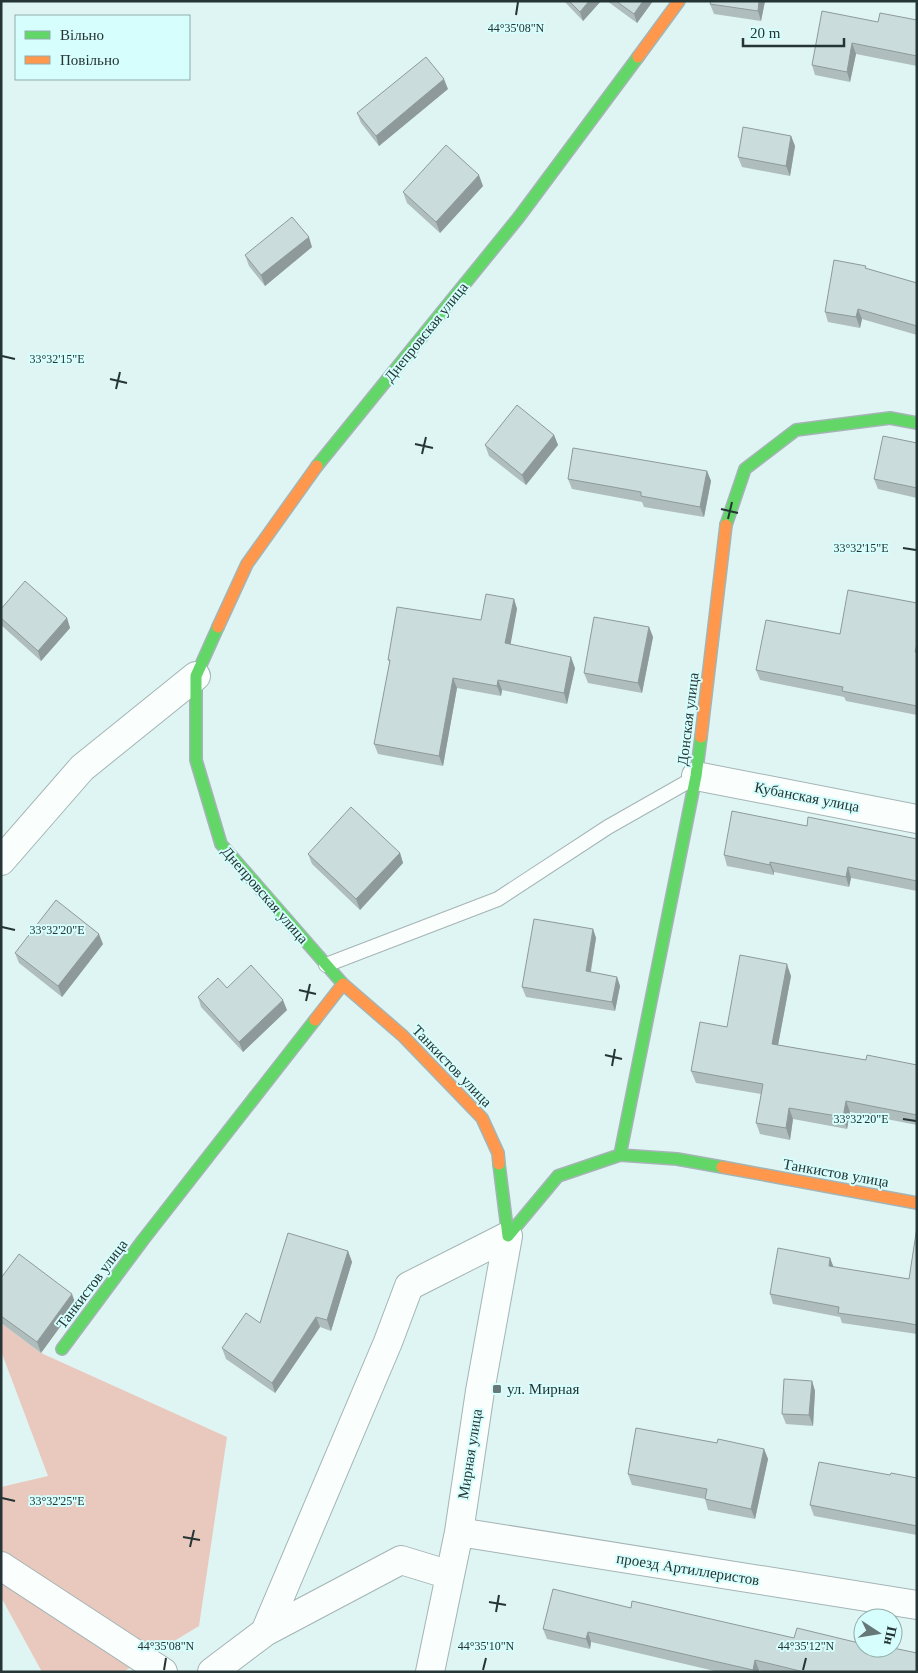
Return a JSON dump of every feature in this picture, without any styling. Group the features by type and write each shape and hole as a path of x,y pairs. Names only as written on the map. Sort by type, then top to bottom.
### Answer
{"street":[{"name":"Днепровская улица","path":"343,984 220,844 196,760 196,676 247,564 304,484 327,452 520,217 679,1"},
{"name":"Донская улица","path":"620,1155 696,776 726,526 745,470 796,430 890,418 917,423"},
{"name":"Днепровская улица","path":"1,861 82,768 196,676"},
{"name":"Кубанская улица","path":"696,776 917,819"},
{"name":"Танкистов улица","path":"62,1349 143,1240 343,984 403,1036 482,1118 498,1153 508,1236"},
{"name":"Танкистов улица","path":"508,1236 558,1176 620,1155 676,1159 917,1203"},
{"name":"Мирная улица","path":"430,1672 458,1532 480,1392 508,1236"},
{"path":"265,1632 384,1351 409,1286 508,1236"},
{"name":"проезд Артиллеристов","path":"458,1532 917,1606"},
{"path":"212,1672 265,1632 401,1560 450,1575"},
{"path":"1,1566 163,1672"}],"lane":[{"path":"326,965 498,899 608,827 696,776"}],"shaded area":[{"path":"1,1323 41,1353 227,1437 199,1626 123,1672 42,1672 1,1597 1,1487 48,1476 1,1351"}],"building":[{"path":"569,1 589,1 580,12"},
{"path":"616,1 643,1 634,14"},
{"path":"711,1 759,1 758,11 710,4"},
{"path":"822,11 878,22 880,13 917,20 917,56 852,43 847,72 812,65"},
{"path":"426,57 444,79 376,136 357,113"},
{"path":"743,127 791,136 786,166 738,157"},
{"path":"446,145 479,175 436,222 403,192"},
{"path":"292,217 309,237 261,275 245,255"},
{"path":"834,260 866,266 865,268 917,283 917,326 858,309 856,317 825,312"},
{"path":"517,405 554,435 522,475 485,445"},
{"path":"883,436 917,443 917,488 874,479"},
{"path":"573,448 707,471 700,507 641,496 641,492 568,479"},
{"path":"25,581 67,618 38,651 1,618 1,609"},
{"path":"848,590 917,603 917,644 915,652 917,653 917,706 842,691 843,687 756,670 766,620 840,634"},
{"path":"486,594 514,599 505,643 571,657 564,693 498,680 497,686 453,678 439,756 374,744 390,660 388,660 397,607 481,620"},
{"path":"594,617 649,627 638,683 584,673"},
{"path":"351,807 400,853 356,899 308,854"},
{"path":"732,811 807,826 808,817 917,839 917,881 848,867 846,877 770,862 770,865 724,855"},
{"path":"56,900 99,934 58,986 15,953"},
{"path":"534,919 593,929 586,971 617,977 612,1002 522,987"},
{"path":"740,955 787,964 772,1044 866,1060 867,1055 917,1065 917,1115 846,1101 843,1117 789,1108 786,1128 756,1123 763,1084 691,1071 700,1022 727,1027"},
{"path":"251,965 283,1000 239,1042 198,997 218,978 227,988"},
{"path":"917,1227 917,1325 838,1313 839,1307 770,1294 778,1248 830,1258 829,1266 909,1279"},
{"path":"288,1233 348,1251 327,1320 316,1317 272,1383 222,1348 246,1313 260,1323"},
{"path":"19,1254 72,1294 37,1342 1,1316 1,1278"},
{"path":"784,1379 812,1381 809,1415 782,1414"},
{"path":"636,1428 717,1443 718,1439 764,1449 751,1509 705,1499 707,1489 628,1474"},
{"path":"819,1462 917,1478 917,1526 810,1505"},
{"path":"553,1589 631,1608 632,1601 794,1638 797,1628 853,1642 853,1658 903,1658 903,1650 917,1653 917,1672 804,1672 755,1660 753,1670 588,1632 586,1639 543,1629"}],"traffic: fast":[{"path":"317,466 519,217 638,57"},
{"path":"726,525 745,469 796,430 890,418 917,423"},
{"path":"218,627 196,676 196,760 221,844 343,984"},
{"path":"620,1155 696,776 701,737"},
{"path":"62,1349 143,1240 315,1020"},
{"path":"499,1164 508,1236 558,1176 620,1155 677,1159 722,1167"}],"traffic: slow":[{"path":"638,57 679,1"},
{"path":"218,627 247,564 317,466"},
{"path":"701,737 726,525"},
{"path":"315,1020 343,984 403,1036 482,1118 498,1153 499,1164"},
{"path":"722,1167 917,1203"}],"place":[{"name":"ул. Мирная","path":"497,1389"}]}
